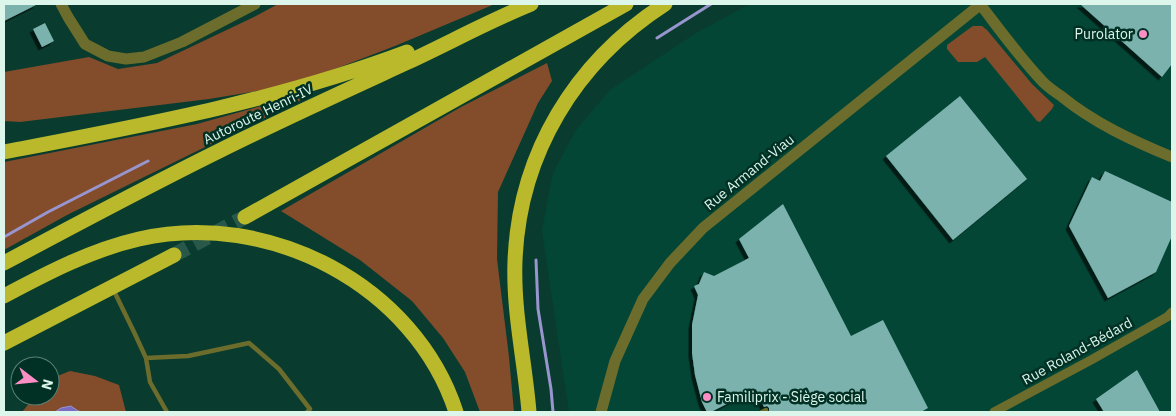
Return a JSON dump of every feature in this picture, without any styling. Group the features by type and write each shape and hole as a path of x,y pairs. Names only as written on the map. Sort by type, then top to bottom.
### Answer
{"highway":[{"name":"Autoroute Henri-IV","path":"4,263 219,151 504,15 531,4"},
{"path":"245,217 626,4"},
{"path":"529,412 519,327 515,263 520,213 526,187 546,135 559,111 588,71 626,34 665,4"},
{"path":"4,152 158,122 273,95 378,63 504,15"},
{"path":"4,296 74,261 111,246 140,238 178,232 205,232 234,234 260,239 308,255 337,270 378,299 401,321 420,344 447,388 456,412"},
{"path":"4,343 174,255"}],"street":[{"path":"61,4 85,44 108,56 126,59 144,57 182,42 255,4"},
{"path":"980,4 1024,60 1056,92 1101,124 1172,157"},
{"name":"Rue Armand-Viau","path":"601,412 615,361 643,299 670,263 703,228 980,4"},
{"name":"Rue Roland-Bédard","path":"994,412 1167,317 1172,312"}],"lane":[{"path":"112,288 146,358 150,382 167,412"},
{"path":"146,358 188,356 249,343 279,368 310,409 307,412"}],"shaded area":[{"path":"278,4 495,4 395,46 293,85 209,99 20,122 4,121 4,72 89,57 118,69 157,63"},
{"path":"750,4 1172,4 1172,412 569,412 542,230 553,173 576,130 610,90 696,33"},
{"path":"973,26 982,26 987,30 1032,84 1054,105 1040,122 1037,121 985,57 977,62 958,62 947,49 947,45"},
{"path":"547,63 552,81 538,103 498,192 497,259 514,412 480,412 465,372 443,338 412,301 360,260 281,211 461,107"},
{"path":"300,95 301,100 67,215 4,250 4,162 197,124"},
{"path":"70,371 95,376 119,385 126,412 22,412 27,406 60,406 60,375"},
{"path":"71,406 78,411 84,412 55,412 61,408"}],"building":[{"path":"4,4 38,4 4,21"},
{"name":"Purolator","path":"1080,4 1172,4 1172,64 1162,77"},
{"path":"45,23 54,41 42,47 33,29"},
{"path":"960,96 1027,179 953,240 886,156"},
{"path":"1105,171 1172,202 1172,236 1156,272 1108,298 1069,226 1092,177 1100,181"},
{"path":"783,204 851,336 883,320 928,408 921,412 769,412 769,408 767,406 764,407 756,389 711,412 707,412 702,402 695,375 692,353 692,325 698,295 694,286 699,284 704,272 714,276 749,258 739,239"},
{"path":"1137,370 1160,412 1104,412 1096,399"}],"waterway":[{"path":"657,38 711,4"},
{"path":"4,237 48,212 148,161"},
{"path":"536,260 538,309 553,412"}],"tunnel":[{"path":"174,255 245,217"}],"place":[{"name":"Purolator","path":"1143,34"},
{"name":"Familiprix - Siège social","path":"707,397"}]}
